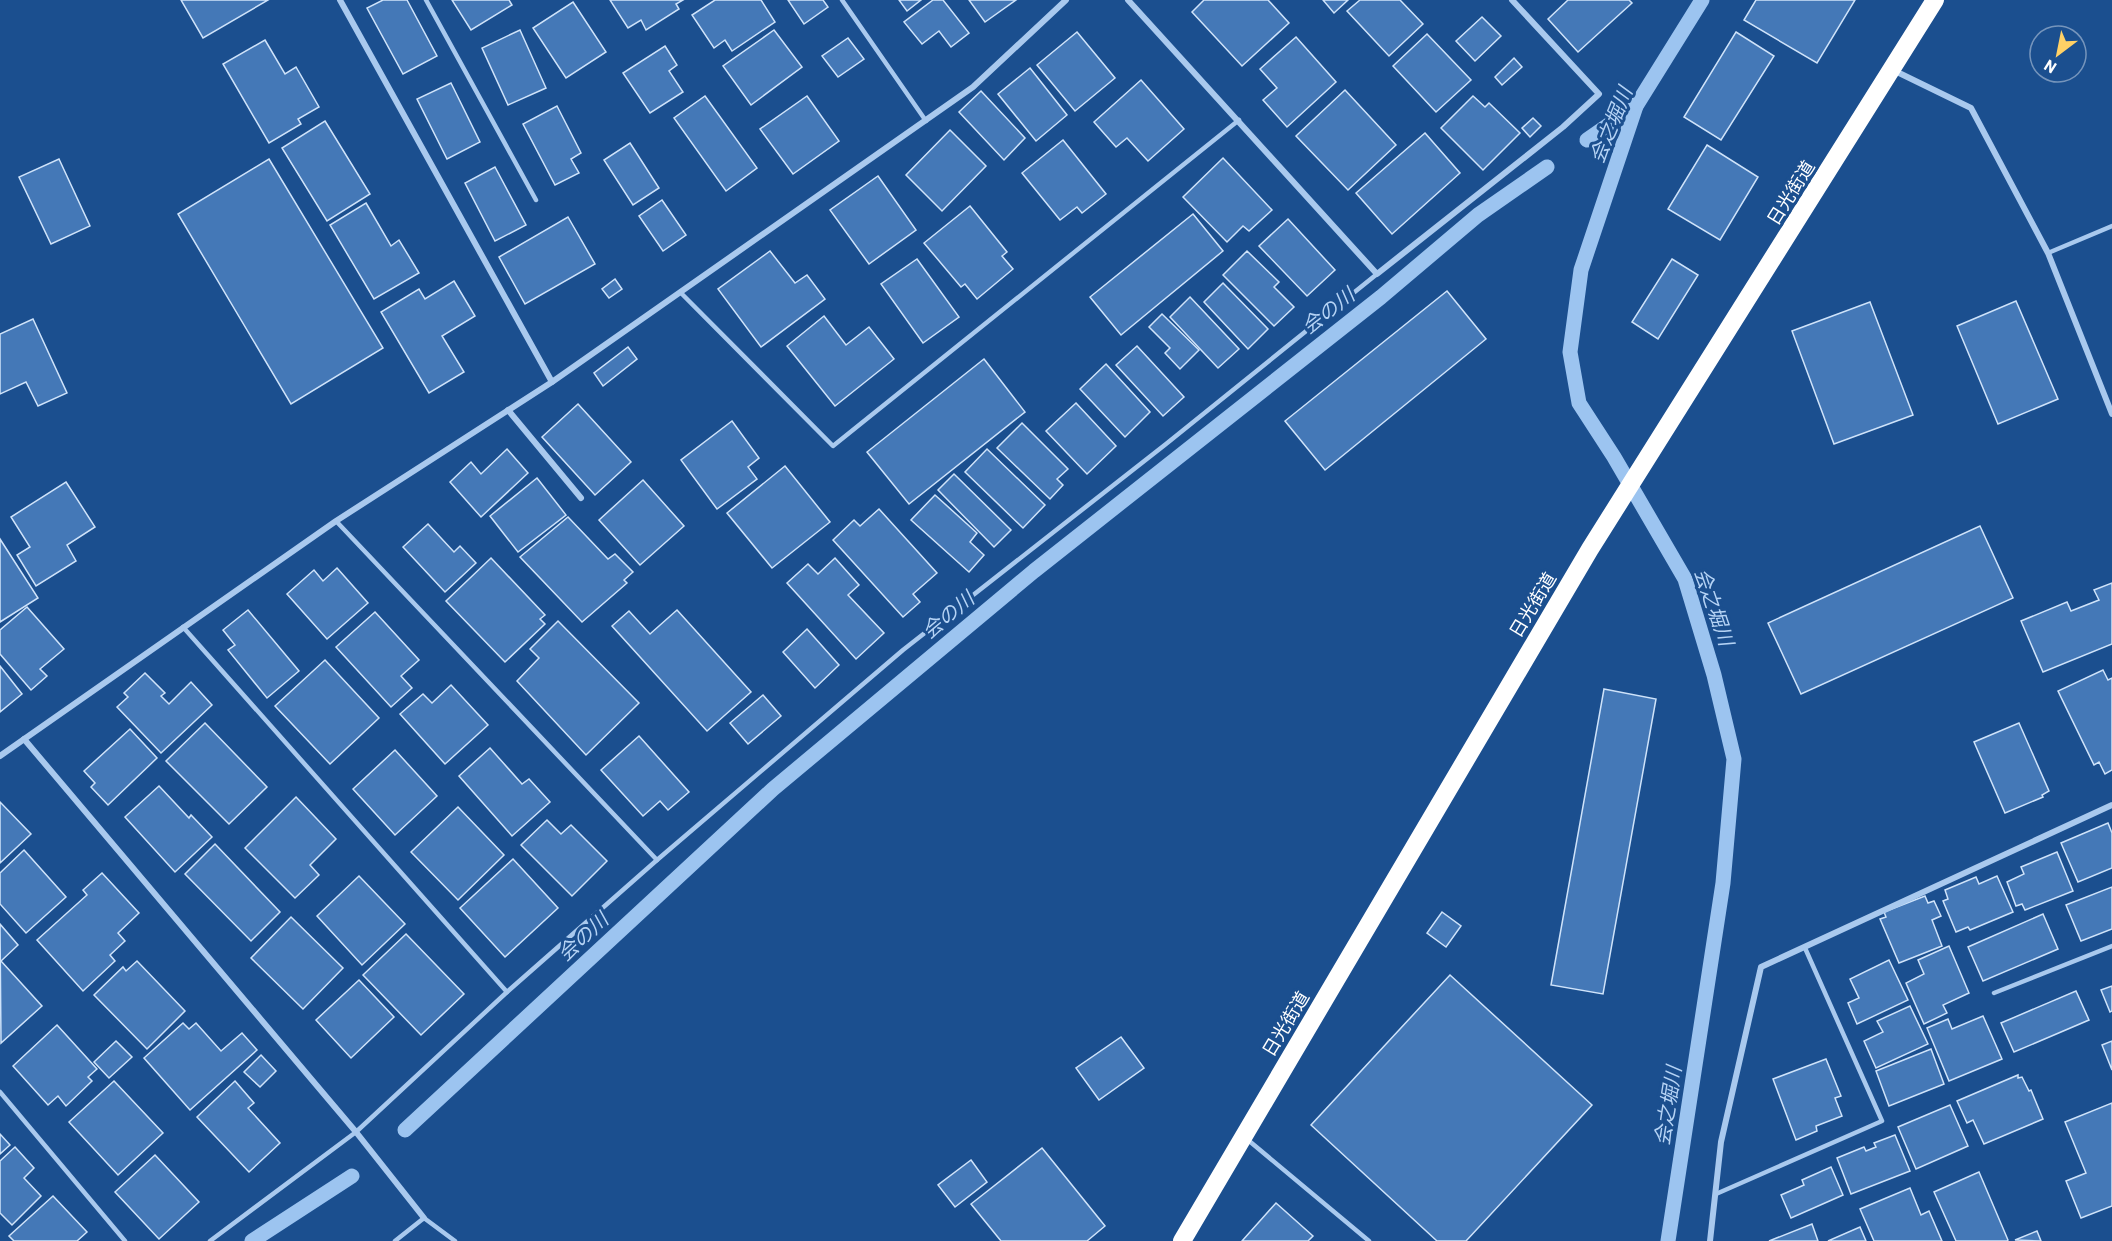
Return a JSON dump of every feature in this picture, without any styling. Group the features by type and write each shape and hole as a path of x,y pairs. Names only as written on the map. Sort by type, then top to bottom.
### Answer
{"highway":[{"name":"日光街道","path":"1182,1241 1590,549 1651,456 1935,0"}],"street":[{"path":"340,0 552,382"},
{"path":"0,756 336,521 552,382 926,121 973,87 1066,0"},
{"path":"1128,0 1377,274 1563,127 1599,94 1512,0"},
{"path":"1893,70 1971,108 2048,253 2112,414"},
{"path":"508,410 581,498"},
{"path":"24,739 367,1145 424,1218"},
{"path":"1710,1241 1721,1142 1761,967 2112,805"}],"lane":[{"path":"426,0 536,200"},
{"path":"842,0 926,121"},
{"path":"680,292 833,446 1239,120"},
{"path":"2048,253 2112,226"},
{"path":"210,1241 356,1132 507,992 657,860 903,650 1377,274"},
{"path":"336,521 657,860"},
{"path":"183,627 507,992"},
{"path":"1995,993 2112,946"},
{"path":"1716,1194 1882,1121 1805,948"},
{"path":"0,1092 125,1241"},
{"path":"1244,1136 1369,1241"},
{"path":"395,1241 424,1218 455,1241"}],"building":[{"path":"181,0 268,0 203,38"},
{"path":"383,0 407,0 437,56 403,74 367,8"},
{"path":"452,0 509,0 512,5 471,30"},
{"path":"610,0 683,0 676,4 679,9 646,30 641,20 628,28"},
{"path":"715,0 761,0 775,22 732,51 725,40 714,48 692,15"},
{"path":"788,0 823,0 828,7 804,24"},
{"path":"899,0 921,0 907,11"},
{"path":"933,0 943,0 969,33 951,47 939,31 922,44 904,22"},
{"path":"969,0 1016,0 985,22"},
{"path":"1204,0 1268,0 1289,23 1242,66 1192,12"},
{"path":"1323,0 1348,0 1334,13"},
{"path":"1360,0 1400,0 1423,24 1389,56 1347,11"},
{"path":"1568,0 1629,0 1632,3 1578,52 1548,19"},
{"path":"1756,0 1855,0 1817,63 1744,20"},
{"path":"573,2 606,52 566,78 533,28"},
{"path":"1482,17 1501,36 1475,61 1456,41"},
{"path":"520,30 546,88 508,105 482,48"},
{"path":"774,30 802,67 751,105 723,66"},
{"path":"1077,32 1115,78 1075,111 1037,65"},
{"path":"1736,32 1774,56 1721,140 1684,117"},
{"path":"1427,34 1471,80 1436,112 1393,66"},
{"path":"1296,37 1336,82 1287,127 1263,100 1277,88 1260,69"},
{"path":"848,38 864,59 838,77 822,56"},
{"path":"265,40 285,74 296,67 319,107 298,119 301,124 269,143 223,64"},
{"path":"665,46 677,65 669,71 683,92 650,113 623,73"},
{"path":"1514,58 1522,67 1502,85 1495,77"},
{"path":"1030,68 1067,115 1036,141 998,94"},
{"path":"1141,80 1184,129 1148,161 1127,138 1116,147 1094,122"},
{"path":"451,83 480,142 447,159 417,99"},
{"path":"1345,90 1396,145 1348,190 1296,136"},
{"path":"981,91 1025,138 1004,160 959,112"},
{"path":"705,96 757,168 726,191 674,118"},
{"path":"807,96 839,141 793,174 760,129"},
{"path":"1473,96 1485,107 1489,103 1520,133 1483,170 1441,128"},
{"path":"557,106 581,153 571,159 579,173 555,185 523,124"},
{"path":"1533,118 1541,126 1530,137 1522,128"},
{"path":"325,121 370,194 327,221 282,148"},
{"path":"950,130 986,166 942,211 906,175"},
{"path":"1425,133 1460,173 1392,234 1356,193"},
{"path":"1063,140 1106,194 1082,213 1077,207 1060,220 1022,173"},
{"path":"630,143 659,188 633,205 604,160"},
{"path":"1707,145 1758,177 1720,240 1668,209"},
{"path":"1223,158 1272,210 1249,231 1243,226 1227,242 1183,197"},
{"path":"59,159 90,226 51,244 19,177"},
{"path":"269,159 383,348 291,404 178,214"},
{"path":"495,167 526,225 495,241 465,183"},
{"path":"878,176 916,230 869,264 830,210"},
{"path":"662,200 686,235 663,251 639,216"},
{"path":"366,203 391,246 399,240 419,273 374,299 330,225"},
{"path":"970,206 1007,252 1002,256 1013,269 977,299 965,284 961,287 924,243"},
{"path":"1193,214 1223,251 1121,335 1090,297"},
{"path":"568,217 595,264 525,304 499,257"},
{"path":"1288,219 1335,270 1307,296 1259,246"},
{"path":"770,251 795,283 807,275 825,299 761,347 718,289"},
{"path":"1247,251 1279,282 1274,287 1294,307 1274,326 1223,275"},
{"path":"917,259 959,317 923,343 881,284"},
{"path":"1672,259 1698,275 1658,339 1632,322"},
{"path":"615,279 622,289 609,298 602,289"},
{"path":"454,281 475,316 442,336 464,372 429,393 381,312 419,289 425,299"},
{"path":"1223,283 1268,329 1248,349 1204,302"},
{"path":"1447,291 1486,339 1325,470 1285,421"},
{"path":"1190,297 1239,349 1218,368 1170,317"},
{"path":"2016,301 2058,399 1998,424 1957,326"},
{"path":"1870,302 1913,415 1834,444 1792,331"},
{"path":"1162,314 1199,350 1180,369 1165,353 1170,348 1149,327"},
{"path":"824,316 846,345 869,327 894,359 835,406 787,346"},
{"path":"33,319 67,393 38,406 26,382 0,394 0,334"},
{"path":"1137,346 1184,397 1163,416 1116,365"},
{"path":"628,347 637,359 603,386 594,373"},
{"path":"984,359 1025,412 909,504 867,452"},
{"path":"1106,364 1150,412 1125,437 1080,389"},
{"path":"1076,403 1116,446 1087,474 1046,431"},
{"path":"578,404 631,462 595,495 542,437"},
{"path":"732,421 759,458 748,467 757,479 717,509 681,460"},
{"path":"1022,423 1068,469 1057,479 1063,485 1050,499 997,448"},
{"path":"507,449 528,473 481,517 450,482 471,462 481,474"},
{"path":"987,449 1045,505 1023,528 965,472"},
{"path":"785,466 830,522 772,568 727,513"},
{"path":"954,474 1011,530 994,547 938,490"},
{"path":"537,478 566,515 518,552 490,516"},
{"path":"643,480 684,526 640,565 599,520"},
{"path":"66,482 95,527 67,545 76,561 36,586 17,555 30,547 11,517"},
{"path":"935,495 977,533 970,542 984,555 969,572 911,520"},
{"path":"879,509 937,573 913,594 920,602 903,617 833,540 854,520 860,526"},
{"path":"568,517 608,559 615,554 633,572 624,580 627,583 582,622 520,557"},
{"path":"428,524 454,552 460,546 476,563 445,592 403,547"},
{"path":"1980,526 2013,598 1801,694 1768,623"},
{"path":"0,539 38,598 0,622"},
{"path":"491,558 545,615 540,619 545,624 505,662 446,601"},
{"path":"835,558 859,585 848,595 884,633 856,659 787,583 808,564 818,574"},
{"path":"337,568 368,603 327,639 287,594 314,570 323,581"},
{"path":"2112,583 2112,644 2043,672 2021,621 2067,602 2071,611 2099,600 2094,590"},
{"path":"27,607 64,649 40,669 47,676 31,690 0,654 0,630"},
{"path":"248,610 299,671 267,698 228,650 235,645 223,630"},
{"path":"677,610 751,692 707,731 612,626 629,611 650,634"},
{"path":"375,612 419,660 401,676 412,688 391,707 336,647"},
{"path":"558,621 639,703 586,755 517,681 539,658 530,649"},
{"path":"807,629 839,665 815,688 783,652"},
{"path":"325,660 379,718 330,764 275,706"},
{"path":"0,666 22,694 0,712"},
{"path":"2103,670 2108,680 2112,678 2112,770 2105,774 2099,762 2094,765 2058,691"},
{"path":"145,673 165,693 161,696 169,704 191,682 212,705 161,753 117,707 128,697 124,693"},
{"path":"451,685 488,725 445,764 400,714 423,694 432,703"},
{"path":"1604,689 1656,699 1603,994 1551,985"},
{"path":"763,695 781,716 748,744 730,723"},
{"path":"205,723 267,787 229,824 166,761"},
{"path":"2019,723 2049,791 2042,795 2043,797 2005,813 1974,742"},
{"path":"130,729 157,758 108,805 91,787 95,783 84,771"},
{"path":"639,736 689,792 668,810 660,801 643,816 601,770"},
{"path":"490,748 522,784 529,779 550,802 512,836 459,776"},
{"path":"395,750 437,796 395,835 353,789"},
{"path":"159,786 189,818 191,815 212,837 175,872 125,817"},
{"path":"296,797 336,839 310,865 319,875 295,898 245,848"},
{"path":"0,802 31,834 0,863"},
{"path":"458,807 504,855 458,900 411,852"},
{"path":"547,820 561,834 571,825 607,861 572,896 521,845"},
{"path":"2108,823 2112,833 2112,868 2078,882 2061,843"},
{"path":"215,844 280,912 251,941 185,874"},
{"path":"24,850 66,897 26,933 0,904 0,873"},
{"path":"2057,852 2073,891 2025,910 2022,904 2016,906 2007,882 2024,874 2021,867"},
{"path":"513,859 558,908 505,957 460,908"},
{"path":"102,873 139,913 118,933 125,941 110,955 115,961 83,991 37,940 87,895 83,890"},
{"path":"359,876 405,924 362,965 317,916"},
{"path":"1997,876 2013,912 1970,930 1968,927 1956,932 1943,901 1948,899 1945,890 1976,877 1979,884"},
{"path":"2112,887 2112,929 2081,941 2066,905"},
{"path":"1925,896 1928,903 1934,901 1941,916 1932,920 1942,946 1899,963 1880,919 1886,917 1884,912"},
{"path":"1442,912 1461,926 1446,947 1427,933"},
{"path":"2043,914 2058,949 1983,981 1968,947"},
{"path":"291,917 343,968 303,1009 251,958"},
{"path":"0,924 18,945 1,961 42,1006 1,1043"},
{"path":"406,934 464,994 421,1035 363,975"},
{"path":"1949,946 1969,993 1943,1005 1947,1013 1924,1024 1906,983 1924,974 1918,960"},
{"path":"1889,960 1908,1000 1857,1024 1848,1003 1859,998 1850,979"},
{"path":"137,961 185,1011 147,1049 94,995 123,967 126,971"},
{"path":"1450,975 1592,1105 1466,1241 1437,1241 1311,1125"},
{"path":"359,980 394,1017 351,1058 316,1020"},
{"path":"2112,986 2112,1011 2110,1012 2101,990"},
{"path":"2076,991 2089,1020 2014,1052 2001,1023"},
{"path":"1910,1006 1928,1044 1876,1068 1864,1041 1883,1032 1877,1021"},
{"path":"1983,1016 2002,1059 1949,1081 1927,1028 1948,1019 1952,1029"},
{"path":"183,1023 189,1029 196,1023 221,1051 242,1033 257,1050 190,1110 144,1058"},
{"path":"57,1025 97,1069 88,1077 92,1081 66,1106 58,1096 48,1105 13,1066"},
{"path":"1121,1037 1144,1068 1099,1100 1076,1068"},
{"path":"116,1041 132,1057 109,1078 94,1062"},
{"path":"2112,1041 2112,1070 2102,1045"},
{"path":"1931,1049 1944,1084 1889,1106 1876,1071"},
{"path":"261,1055 276,1071 260,1087 244,1072"},
{"path":"1826,1059 1841,1096 1835,1098 1842,1116 1816,1126 1817,1131 1796,1140 1773,1079"},
{"path":"2018,1075 2018,1078 2022,1077 2029,1091 2031,1090 2043,1119 1984,1144 1973,1120 1967,1123 1957,1101"},
{"path":"114,1081 163,1133 118,1175 69,1122"},
{"path":"235,1081 254,1103 248,1108 280,1143 249,1172 197,1117"},
{"path":"2112,1103 2112,1206 2081,1218 2066,1181 2086,1173 2065,1122"},
{"path":"1950,1105 1968,1146 1916,1169 1898,1127"},
{"path":"0,1134 10,1145 0,1154"},
{"path":"1895,1135 1910,1171 1851,1194 1837,1158 1864,1147 1866,1151 1876,1147 1874,1143"},
{"path":"15,1147 34,1168 24,1178 41,1196 12,1225 0,1213 0,1161"},
{"path":"1042,1148 1105,1226 1087,1241 1001,1241 971,1204"},
{"path":"155,1155 199,1202 159,1239 115,1192"},
{"path":"971,1160 987,1182 955,1207 938,1185"},
{"path":"1831,1167 1843,1195 1791,1218 1781,1195 1804,1185 1802,1180"},
{"path":"1979,1172 2007,1241 1956,1241 1934,1192"},
{"path":"1910,1188 1921,1215 1929,1211 1942,1241 1874,1241 1860,1209"},
{"path":"53,1196 87,1232 77,1241 14,1241 9,1236"},
{"path":"1276,1203 1313,1236 1308,1241 1242,1241"},
{"path":"1812,1224 1818,1241 1769,1241"},
{"path":"1860,1227 1866,1241 1828,1241"},
{"path":"2037,1231 2041,1241 2015,1240"}],"waterway":[{"name":"会之堀川","path":"1668,1241 1723,883 1734,759 1714,675 1685,579 1614,457 1579,403 1570,352 1581,270 1636,106 1702,0"},
{"path":"1587,140 1636,106"},
{"name":"会の川","path":"405,1130 773,789 1034,571 1381,297 1478,215 1547,167"},
{"name":"会の川","path":"252,1241 352,1176"}]}
